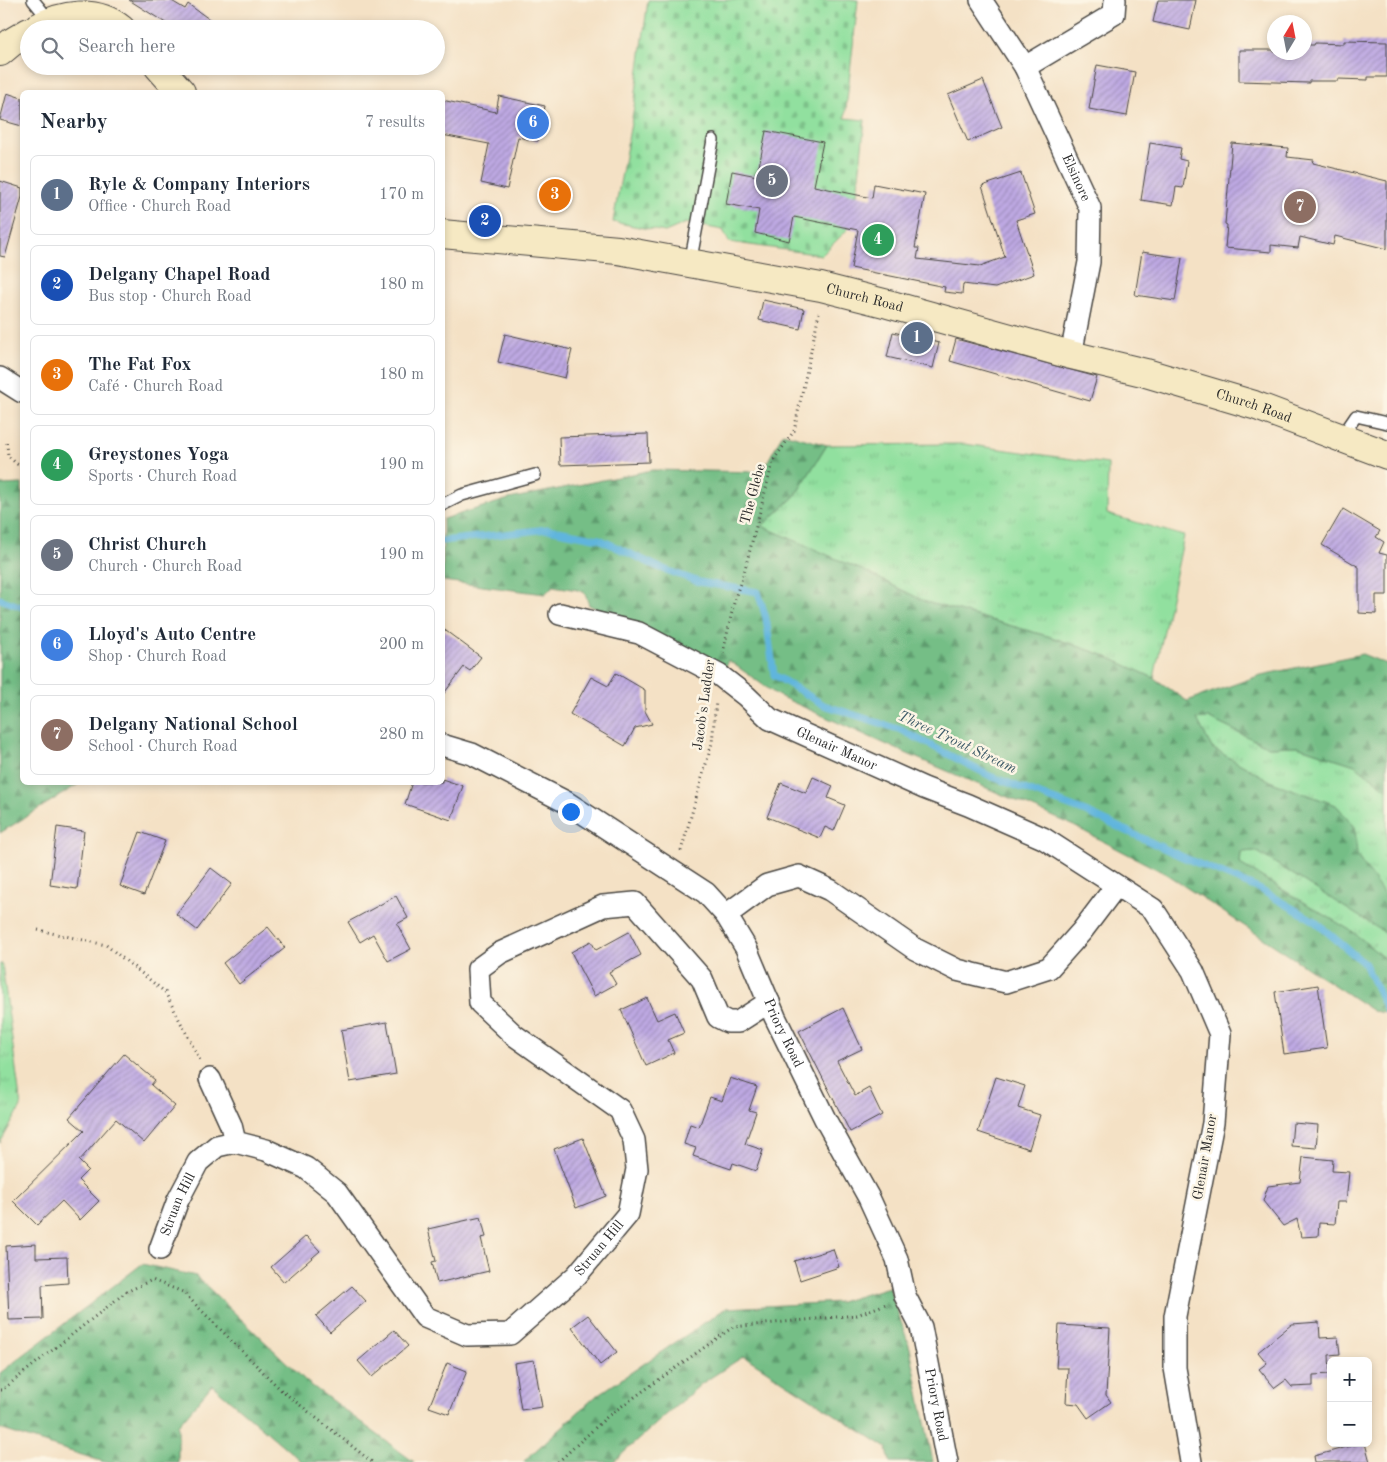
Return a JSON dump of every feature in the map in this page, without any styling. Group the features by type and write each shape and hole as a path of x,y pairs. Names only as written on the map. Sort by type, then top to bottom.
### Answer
{"main road":[{"path":"58,20 96,7 111,20"},
{"path":"0,52 20,37"},
{"path":"166,75 179,90"},
{"name":"Church Road","path":"445,234 618,250 830,290 990,331 1071,355 1146,373 1254,405 1387,455"}],"street":[{"name":"Elsinore","path":"981,0 1025,67 1090,208 1089,262 1071,355"},
{"path":"1025,67 1114,14 1115,0"},
{"path":"0,378 20,391"},
{"name":"Glenair Manor","path":"560,614 639,633 719,675 746,696 770,719 924,788 1043,838 1153,908 1193,971 1220,1034 1213,1123 1175,1316 1175,1368 1191,1462"},
{"name":"Priory Road","path":"445,746 472,754 566,802 674,871 706,894 726,915 746,948 769,1002 825,1119 869,1198 897,1259 905,1296 921,1328 947,1462"},
{"path":"726,915 767,885 799,876 830,890 915,949 957,970 1006,982 1049,968 1082,931 1116,886"},
{"name":"Struan Hill","path":"160,1249 178,1200 198,1162 217,1146 235,1142 266,1150 306,1168 337,1193 425,1317 468,1335 510,1334 576,1276 628,1214 637,1169 634,1140 620,1110 514,1035 480,1003 478,969 500,953 603,906 635,903 702,979 718,1017 728,1022 738,1022 769,1002"},
{"path":"210,1079 231,1125 235,1142"}],"lane":[{"path":"33,0 37,20"},
{"path":"690,264 713,140"},
{"path":"1341,438 1356,416 1387,423"},
{"path":"445,504 462,495 535,474"}],"path":[{"name":"The Glebe","path":"735,598 745,569 773,461 794,431 819,316"},
{"path":"7,443 8,456 20,465"},
{"name":"Jacob's Ladder","path":"674,871 687,834 712,743 719,675 735,598"},
{"path":"38,930 106,945 165,992 210,1079"},
{"path":"0,1390 126,1292 152,1280 183,1292 281,1390 372,1462"},
{"path":"558,1462 608,1416 733,1328 857,1315 905,1296"}],"green space":[{"path":"648,0 858,0 845,118 865,120 854,223 822,255 729,242 723,230 686,223 665,232 613,222 634,107"},
{"path":"783,433 827,445 795,496 762,526 866,572 926,602 1051,637 1103,655 1154,678 1187,701 1261,675 1362,654 1387,664 1387,789 1355,765 1297,746 1269,747 1208,718 1197,719 1212,748 1274,783 1336,805 1355,827 1357,856 1387,899 1387,934 1256,851 1241,852 1240,864 1353,932 1387,961 1387,1013 1373,1011 1166,874 1068,823 777,695 728,660 724,672 709,662 589,605 584,591 553,586 545,594 445,581 445,518 509,499 652,470 762,472"},
{"path":"964,444 1108,464 1107,514 1184,536 1154,678 1103,655 1051,637 926,602 866,572 762,526 795,496 827,445"},
{"path":"20,484 20,785 77,785 0,833 0,485"},
{"path":"1196,718 1208,718 1269,747 1297,746 1355,765 1387,789 1387,899 1357,856 1355,827 1336,805 1274,783 1212,748"},
{"path":"1256,851 1387,934 1387,961 1353,932 1240,864 1241,852"},
{"path":"0,964 2,964 21,1107 0,1143"},
{"path":"142,1264 196,1276 307,1382 414,1462 302,1462 212,1385 178,1425 178,1462 104,1462 0,1429 0,1373"},
{"path":"889,1287 910,1348 933,1462 890,1462 887,1448 744,1356 701,1384 613,1462 523,1462 595,1397 726,1308 840,1302"}],"building":[{"path":"129,0 170,0 185,9 188,4 210,20 161,20"},
{"path":"1158,0 1196,0 1190,30 1153,22"},
{"path":"1344,41 1387,42 1387,77 1368,77 1368,80 1338,79 1338,81 1309,81 1309,83 1239,81 1239,50 1267,50 1267,60 1312,60 1312,45 1315,43 1344,44"},
{"path":"1097,65 1135,72 1127,116 1089,109"},
{"path":"983,80 1002,127 968,142 948,95"},
{"path":"7,93 20,97 20,125 0,120"},
{"path":"499,96 545,106 538,141 518,137 507,189 481,183 489,144 445,136 445,101 496,112"},
{"path":"766,131 823,142 814,186 872,198 874,184 925,194 915,248 919,248 917,259 980,266 1005,257 982,186 1021,173 1035,214 1016,220 1034,274 995,288 963,284 962,294 944,292 945,287 851,268 858,230 794,217 789,241 755,233 759,210 726,204 732,171 757,176"},
{"path":"1150,143 1181,148 1179,159 1187,161 1183,188 1176,187 1173,205 1141,200"},
{"path":"1232,143 1288,148 1287,157 1314,160 1313,163 1387,181 1387,249 1335,236 1333,245 1300,237 1298,248 1271,245 1271,252 1225,248 1227,225 1225,224"},
{"path":"0,181 20,187 20,204 5,257 0,256"},
{"path":"1142,252 1182,258 1175,301 1135,295"},
{"path":"763,300 804,309 800,329 759,320"},
{"path":"893,332 939,343 933,368 887,357"},
{"path":"505,334 572,350 565,378 498,362"},
{"path":"956,339 1097,377 1090,401 950,361"},
{"path":"648,434 649,462 560,465 559,437"},
{"path":"1343,509 1380,531 1376,537 1384,542 1379,553 1387,555 1387,595 1376,595 1376,614 1359,613 1359,567 1322,545"},
{"path":"445,630 481,657 470,671 464,667 445,692"},
{"path":"616,673 645,690 645,711 652,724 635,728 625,746 570,714 591,677 608,686"},
{"path":"813,777 833,786 828,798 845,805 834,831 825,827 820,838 767,817 781,783 806,793"},
{"path":"445,780 463,786 451,820 405,804 411,785 445,785"},
{"path":"57,827 84,831 77,889 50,885"},
{"path":"140,832 165,841 144,895 120,886"},
{"path":"211,868 232,884 197,930 176,914"},
{"path":"396,896 408,918 397,924 411,949 388,961 373,934 360,942 348,922"},
{"path":"268,927 285,948 239,984 223,963"},
{"path":"629,932 641,955 609,972 616,984 594,996 571,952 591,941 596,950"},
{"path":"1318,985 1327,1048 1284,1054 1275,992"},
{"path":"647,998 657,1020 675,1012 684,1033 668,1040 674,1053 646,1066 621,1010"},
{"path":"843,1008 862,1049 837,1061 855,1096 869,1088 882,1115 850,1132 799,1031"},
{"path":"387,1022 396,1074 350,1082 341,1030"},
{"path":"124,1054 155,1080 151,1085 175,1106 144,1143 116,1119 79,1161 88,1170 78,1180 99,1201 80,1220 62,1201 37,1225 13,1201 84,1131 69,1118"},
{"path":"996,1077 1025,1086 1018,1108 1040,1115 1029,1149 978,1132"},
{"path":"730,1078 757,1087 749,1110 756,1112 745,1144 763,1150 756,1171 733,1163 731,1169 693,1156 696,1148 684,1144 690,1124 699,1127 710,1097 722,1101"},
{"path":"1293,1123 1318,1125 1316,1148 1291,1146"},
{"path":"583,1138 606,1196 576,1208 554,1149"},
{"path":"1303,1157 1333,1160 1332,1171 1349,1172 1346,1202 1337,1202 1335,1224 1319,1223 1318,1236 1301,1237 1297,1219 1283,1226 1263,1201 1268,1186 1300,1182"},
{"path":"481,1217 486,1237 481,1238 489,1271 437,1283 432,1262 436,1261 428,1229"},
{"path":"306,1236 320,1251 284,1282 271,1267"},
{"path":"36,1244 36,1258 67,1257 68,1283 42,1285 43,1319 9,1320 6,1246"},
{"path":"833,1249 839,1267 800,1280 794,1261"},
{"path":"352,1286 366,1301 330,1332 316,1316"},
{"path":"588,1315 617,1352 600,1365 572,1327"},
{"path":"1319,1322 1320,1338 1338,1337 1340,1354 1327,1357 1327,1374 1313,1375 1313,1386 1292,1387 1286,1380 1275,1388 1259,1369 1267,1363 1258,1352 1292,1324"},
{"path":"1059,1325 1110,1328 1106,1395 1111,1402 1088,1418 1078,1404 1066,1403 1068,1368 1056,1368"},
{"path":"394,1330 408,1346 372,1377 358,1361"},
{"path":"534,1360 542,1407 521,1410 514,1363"},
{"path":"447,1363 467,1371 449,1414 429,1407"},
{"path":"1347,1447 1366,1447 1370,1462 1315,1462 1314,1456"}],"waterway":[{"name":"Three Trout Stream","path":"445,541 548,529 599,539 658,567 699,582 758,592 766,618 774,675 824,705 901,730 990,776 1088,813 1185,858 1259,889 1313,920 1365,964 1387,1011"},
{"name":"Three Trout Stream","path":"0,599 20,606"}],"place":[{"name":"Lloyd's Auto Centre","path":"533,123"},
{"name":"Christ Church","path":"772,181"},
{"name":"The Fat Fox","path":"555,195"},
{"name":"Delgany National School","path":"1300,207"},
{"name":"Delgany Chapel Road","path":"485,221"},
{"name":"Greystones Yoga","path":"878,240"},
{"name":"Ryle & Company Interiors","path":"917,338"}]}
